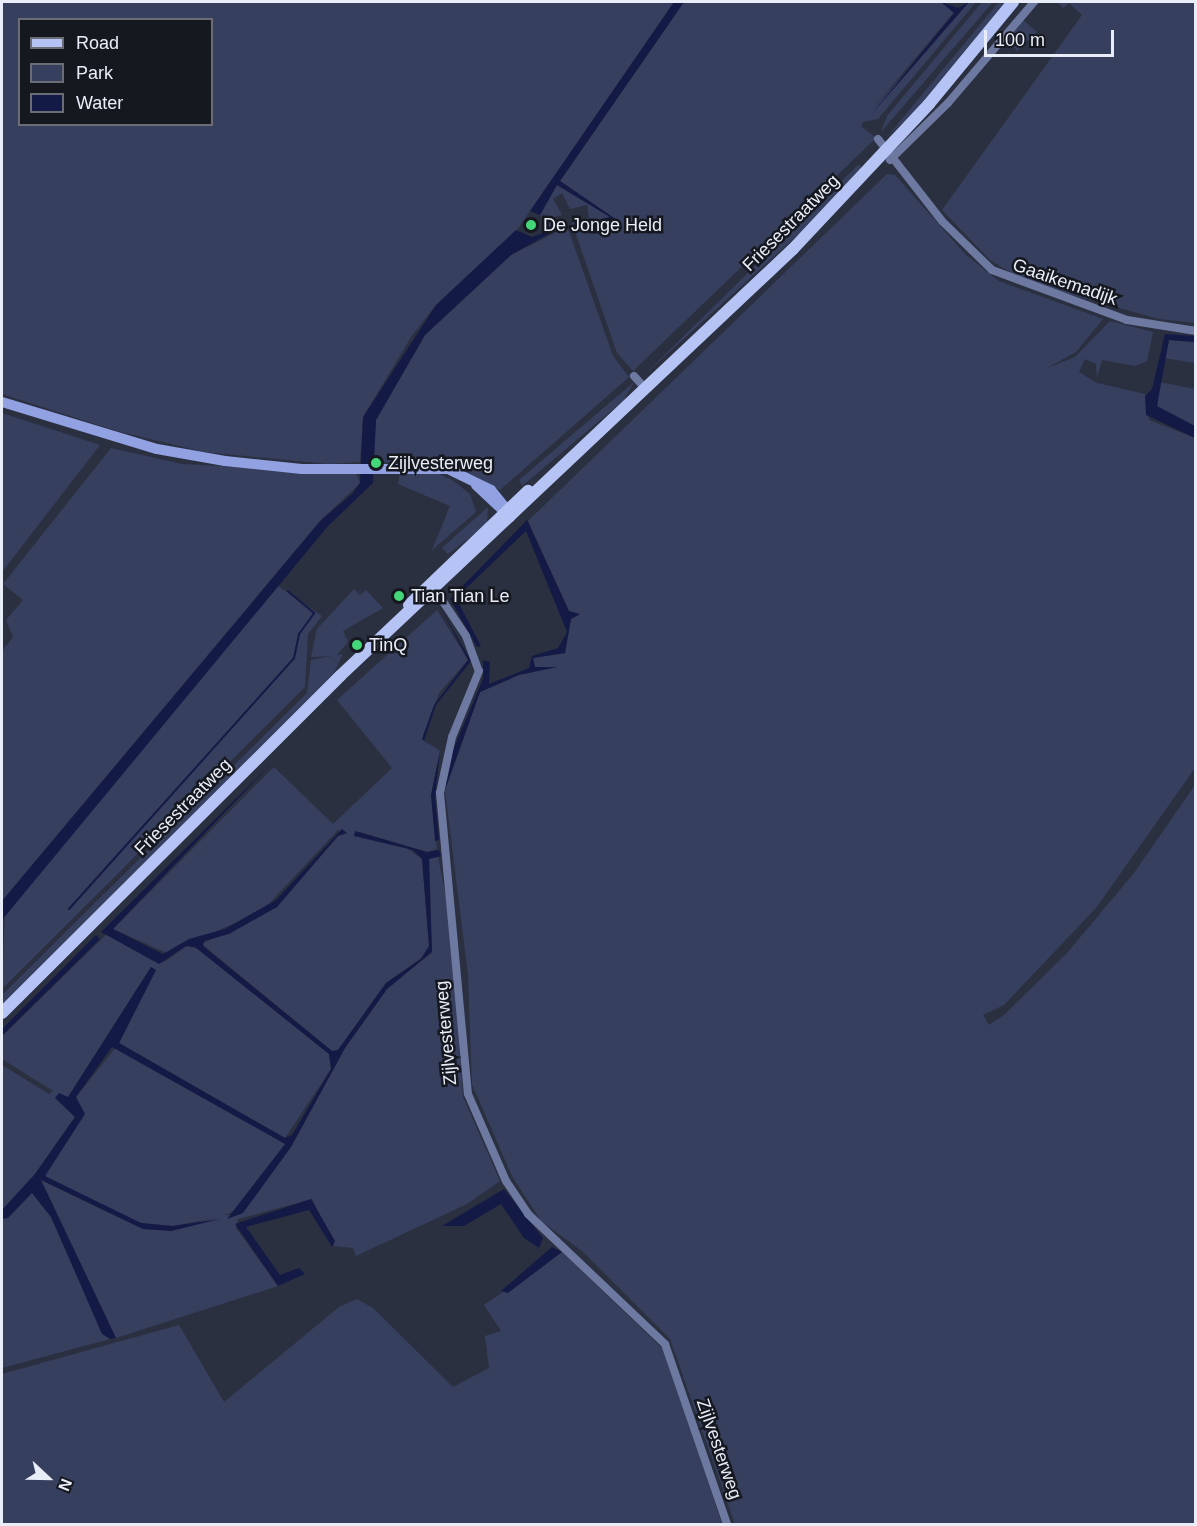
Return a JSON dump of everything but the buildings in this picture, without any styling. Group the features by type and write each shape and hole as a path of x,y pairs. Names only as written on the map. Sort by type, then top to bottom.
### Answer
{"main road":[{"name":"Friesestraatweg","path":"2,1013 508,513 793,249 888,156 1013,2"},
{"path":"2,402 157,449 267,467 441,468 472,480 508,513"}],"street":[{"name":"Friesestraatweg","path":"888,156 948,103 1034,2"},
{"name":"Gaaikemadijk","path":"878,139 888,156 974,255 1010,281 1127,320 1196,331"},
{"path":"634,376 644,387"},
{"name":"Zijlvesterweg","path":"433,586 466,636 479,672 452,737 440,793 471,1102 506,1181 539,1229 595,1274 664,1344 727,1524"}],"green space":[{"path":"2,2 674,2 517,230 436,305 411,337 363,417 360,462 329,464 204,452 117,431 2,394"},
{"path":"684,2 941,2 955,11 869,113 969,2 976,2 878,119 863,122 861,126 876,138 633,371 617,353 572,223 589,218 587,205 570,209 562,193 553,199 562,215 543,220 540,215 557,185 610,217 576,226 619,222 560,181"},
{"path":"982,2 993,2 881,132 887,116"},
{"path":"999,2 1008,2 927,100 886,138"},
{"path":"1058,2 1195,2 1195,323 1159,319 1026,282 990,260 942,210 1082,15 1069,3 1063,8"},
{"path":"1023,20 1037,32 1017,51 1008,40"},
{"path":"859,164 862,169 817,217 641,378"},
{"path":"887,174 895,175 966,255 999,281 1103,319 1076,352 1047,368 1075,357 1110,321 1153,332 1147,361 1135,366 1102,360 1097,378 1096,364 1085,359 1079,372 1097,383 1145,394 1149,420 1195,438 1195,768 1096,908 1004,1005 983,1015 989,1025 1004,1015 1067,953 1134,873 1195,785 1195,1524 735,1524 670,1339 582,1251 541,1221 512,1176 472,1084 468,975 445,790 480,692 519,675 557,667 535,667 533,658 565,653 571,619 579,615 569,611 528,521"},
{"path":"560,220 566,223 613,356 629,377 500,490 451,465 373,462 376,420 425,335 511,255 565,228 543,233 543,224"},
{"path":"1169,340 1195,342 1195,363 1164,358"},
{"path":"634,382 624,400 522,486 519,480"},
{"path":"1159,382 1195,389 1195,426 1157,409"},
{"path":"2,413 100,445 2,572"},
{"path":"111,448 182,464 356,473 360,483 321,520 2,901 2,651 13,637 6,620 23,600 3,584"},
{"path":"400,473 439,474 452,480 470,494 476,512 432,550 450,506 398,484"},
{"path":"488,507 487,525 448,554 442,548"},
{"path":"278,586 322,616 308,634 305,687 2,989 5,911"},
{"path":"354,589 360,595 366,590 383,608 343,631 348,642 336,656 311,657 317,629"},
{"path":"437,610 468,660 439,693 422,739 440,751 431,795 437,849 427,852 360,832 354,835 405,847 422,859 429,946 421,958 386,983 338,1050 332,1051 202,944 277,907 338,836 347,833 338,830 262,911 167,953 113,929 274,767 333,824 392,768 337,700"},
{"path":"343,654 330,681 2,1006 2,995 307,693 311,660"},
{"path":"438,857 451,923 463,1097 500,1181 467,1204 356,1256 353,1248 334,1246 312,1199 238,1219 236,1228 278,1286 116,1338 41,1180 143,1229 165,1230 219,1217 173,1226 141,1223 47,1178 45,1173 84,1114 76,1097 117,1046 286,1144 239,1209 225,1215 240,1215 291,1147 345,1048 387,989 432,952 429,859"},
{"path":"108,933 164,962 187,946 198,949 329,1054 331,1069 285,1138 119,1043 156,970 151,967 68,1097 56,1098 75,1117 35,1174 2,1210 2,1065 49,1094 53,1091 2,1059 2,1036"},
{"path":"32,1193 51,1217 110,1339 2,1368 2,1219"},
{"path":"562,1252 664,1350 722,1524 2,1524 2,1374 179,1325 224,1402 339,1307 357,1299 373,1308 453,1387 489,1368 485,1336 501,1331 484,1305"}],"water":[{"path":"674,2 684,2 560,181 620,222 576,226 610,217 557,185 540,215 530,211"},
{"path":"941,2 958,8 969,2 870,116 954,13"},
{"path":"565,225 511,255 425,335 376,420 373,483 328,526 2,920 2,901 321,520 352,494 360,483 363,417 436,305 516,230 532,237"},
{"path":"1165,334 1195,336 1195,342 1169,340 1157,406 1195,426 1195,438 1146,415 1145,396 1152,389"},
{"path":"527,520 569,611 580,614 571,619 565,653 533,658 535,667 557,667 519,675 480,692 445,790 453,750 483,679 483,660 490,662 489,684 529,668 532,656 558,648 567,632 526,531 456,598 481,646 477,647 450,599"},
{"path":"440,607 471,661 436,705 424,741 422,739 434,705 468,660"},
{"path":"440,751 435,797 439,840 435,841 431,795"},
{"path":"271,764 113,929 163,954 189,939 225,929 276,900 342,829 347,833 338,836 277,907 229,934 204,941 203,946 332,1051 338,1050 386,983 421,959 429,946 422,859 413,850 354,836 355,831 427,852 439,850 441,856 429,859 432,952 387,989 345,1048 291,1147 243,1213 227,1219 285,1144 112,1047 76,1097 85,1114 45,1176 141,1223 173,1226 220,1219 171,1231 143,1229 41,1180 116,1338 110,1339 102,1334 51,1217 32,1193 8,1218 2,1219 2,1210 35,1174 75,1117 55,1098 59,1093 68,1097 151,967 156,970 119,1043 285,1138 292,1135 331,1069 329,1054 195,947 186,946 159,964 101,932"},
{"path":"96,935 100,939 2,1036 2,1029"},
{"path":"504,1189 543,1238 539,1248 524,1238 501,1204 464,1226 442,1226"},
{"path":"311,1199 335,1241 332,1247 309,1210 246,1227 280,1275 299,1268 305,1274 278,1286 235,1224"},
{"path":"552,1247 562,1252 508,1293 501,1291"}],"waterway":[{"path":"69,909 294,658 299,634 314,613 288,591"}],"place":[{"name":"De Jonge Held","path":"531,225"},
{"name":"Zijlvesterweg","path":"376,463"},
{"name":"Tian Tian Le","path":"399,596"},
{"name":"TinQ","path":"357,645"}]}
